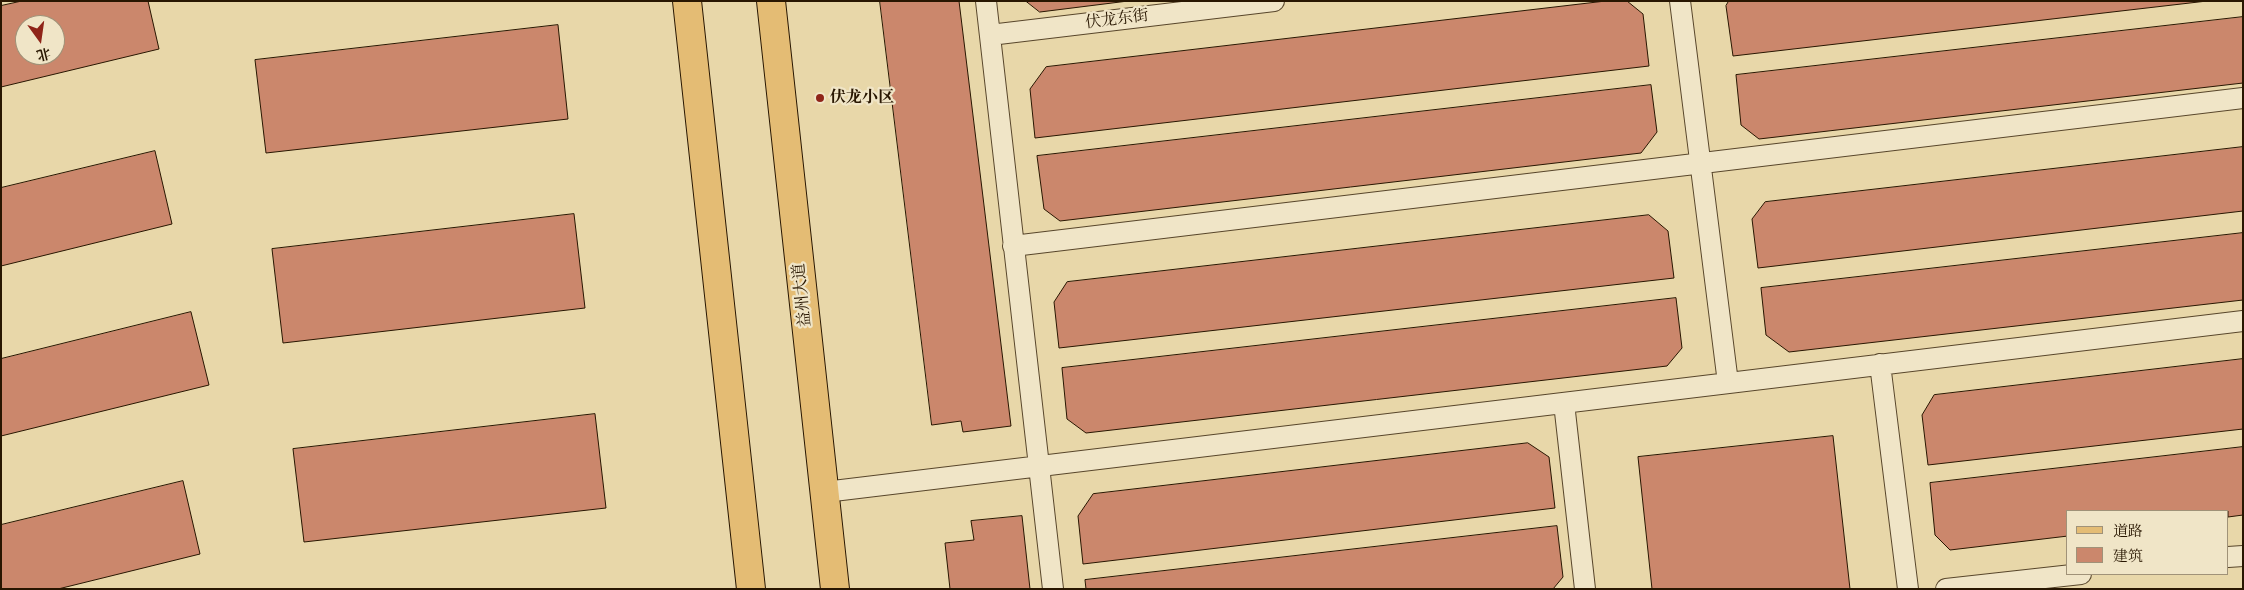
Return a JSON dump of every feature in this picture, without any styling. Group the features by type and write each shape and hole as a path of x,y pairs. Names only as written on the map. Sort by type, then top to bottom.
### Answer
{"main road":[{"path":"687,1 751,589"},
{"name":"益州大道","path":"771,1 835,589"}],"lane":[{"path":"986,1 1053,589"},
{"name":"伏龙东街","path":"990,35 1274,1"},
{"path":"1680,1 1728,383"},
{"path":"1013,246 2243,98"},
{"path":"824,492 2243,321"},
{"path":"1880,364 1908,589"},
{"path":"1564,402 1585,589"},
{"path":"2229,557 2243,556"},
{"path":"1946,589 2072,575"}],"building":[{"path":"22,1 148,1 159,49 1,87 1,6"},
{"path":"880,1 959,1 1011,426 963,432 961,421 932,425"},
{"path":"1026,1 1128,1 1040,12"},
{"path":"1606,1 1627,1 1643,14 1649,66 1035,138 1030,89 1046,67"},
{"path":"1729,1 2207,1 1733,56 1726,6"},
{"path":"2243,17 2243,83 1759,139 1741,125 1736,75"},
{"path":"558,25 568,119 266,153 255,60"},
{"path":"1651,85 1657,132 1641,153 1060,221 1044,209 1037,156"},
{"path":"2243,147 2243,211 1758,268 1752,219 1765,202"},
{"path":"155,151 172,224 1,266 1,188"},
{"path":"574,214 585,308 283,343 272,249"},
{"path":"1649,215 1668,231 1674,278 1059,348 1054,302 1067,282"},
{"path":"2243,233 2243,300 1789,352 1766,335 1761,288"},
{"path":"1676,298 1682,348 1667,366 1086,433 1067,419 1062,368"},
{"path":"191,312 209,385 1,436 1,359"},
{"path":"2243,359 2243,429 1928,465 1922,415 1934,395"},
{"path":"595,414 606,508 304,542 293,449"},
{"path":"1833,436 1850,589 1652,589 1638,457"},
{"path":"1528,443 1549,457 1555,508 1083,564 1078,516 1093,494"},
{"path":"2243,447 2243,515 2229,517 2229,510 2066,510 2066,536 1950,550 1935,535 1930,483"},
{"path":"183,481 200,554 58,589 1,589 1,525"},
{"path":"1022,516 1030,589 950,589 945,543 974,540 971,521"},
{"path":"1557,526 1563,577 1553,589 1086,589 1085,580"}],"place":[{"name":"伏龙小区","path":"820,98"}]}
